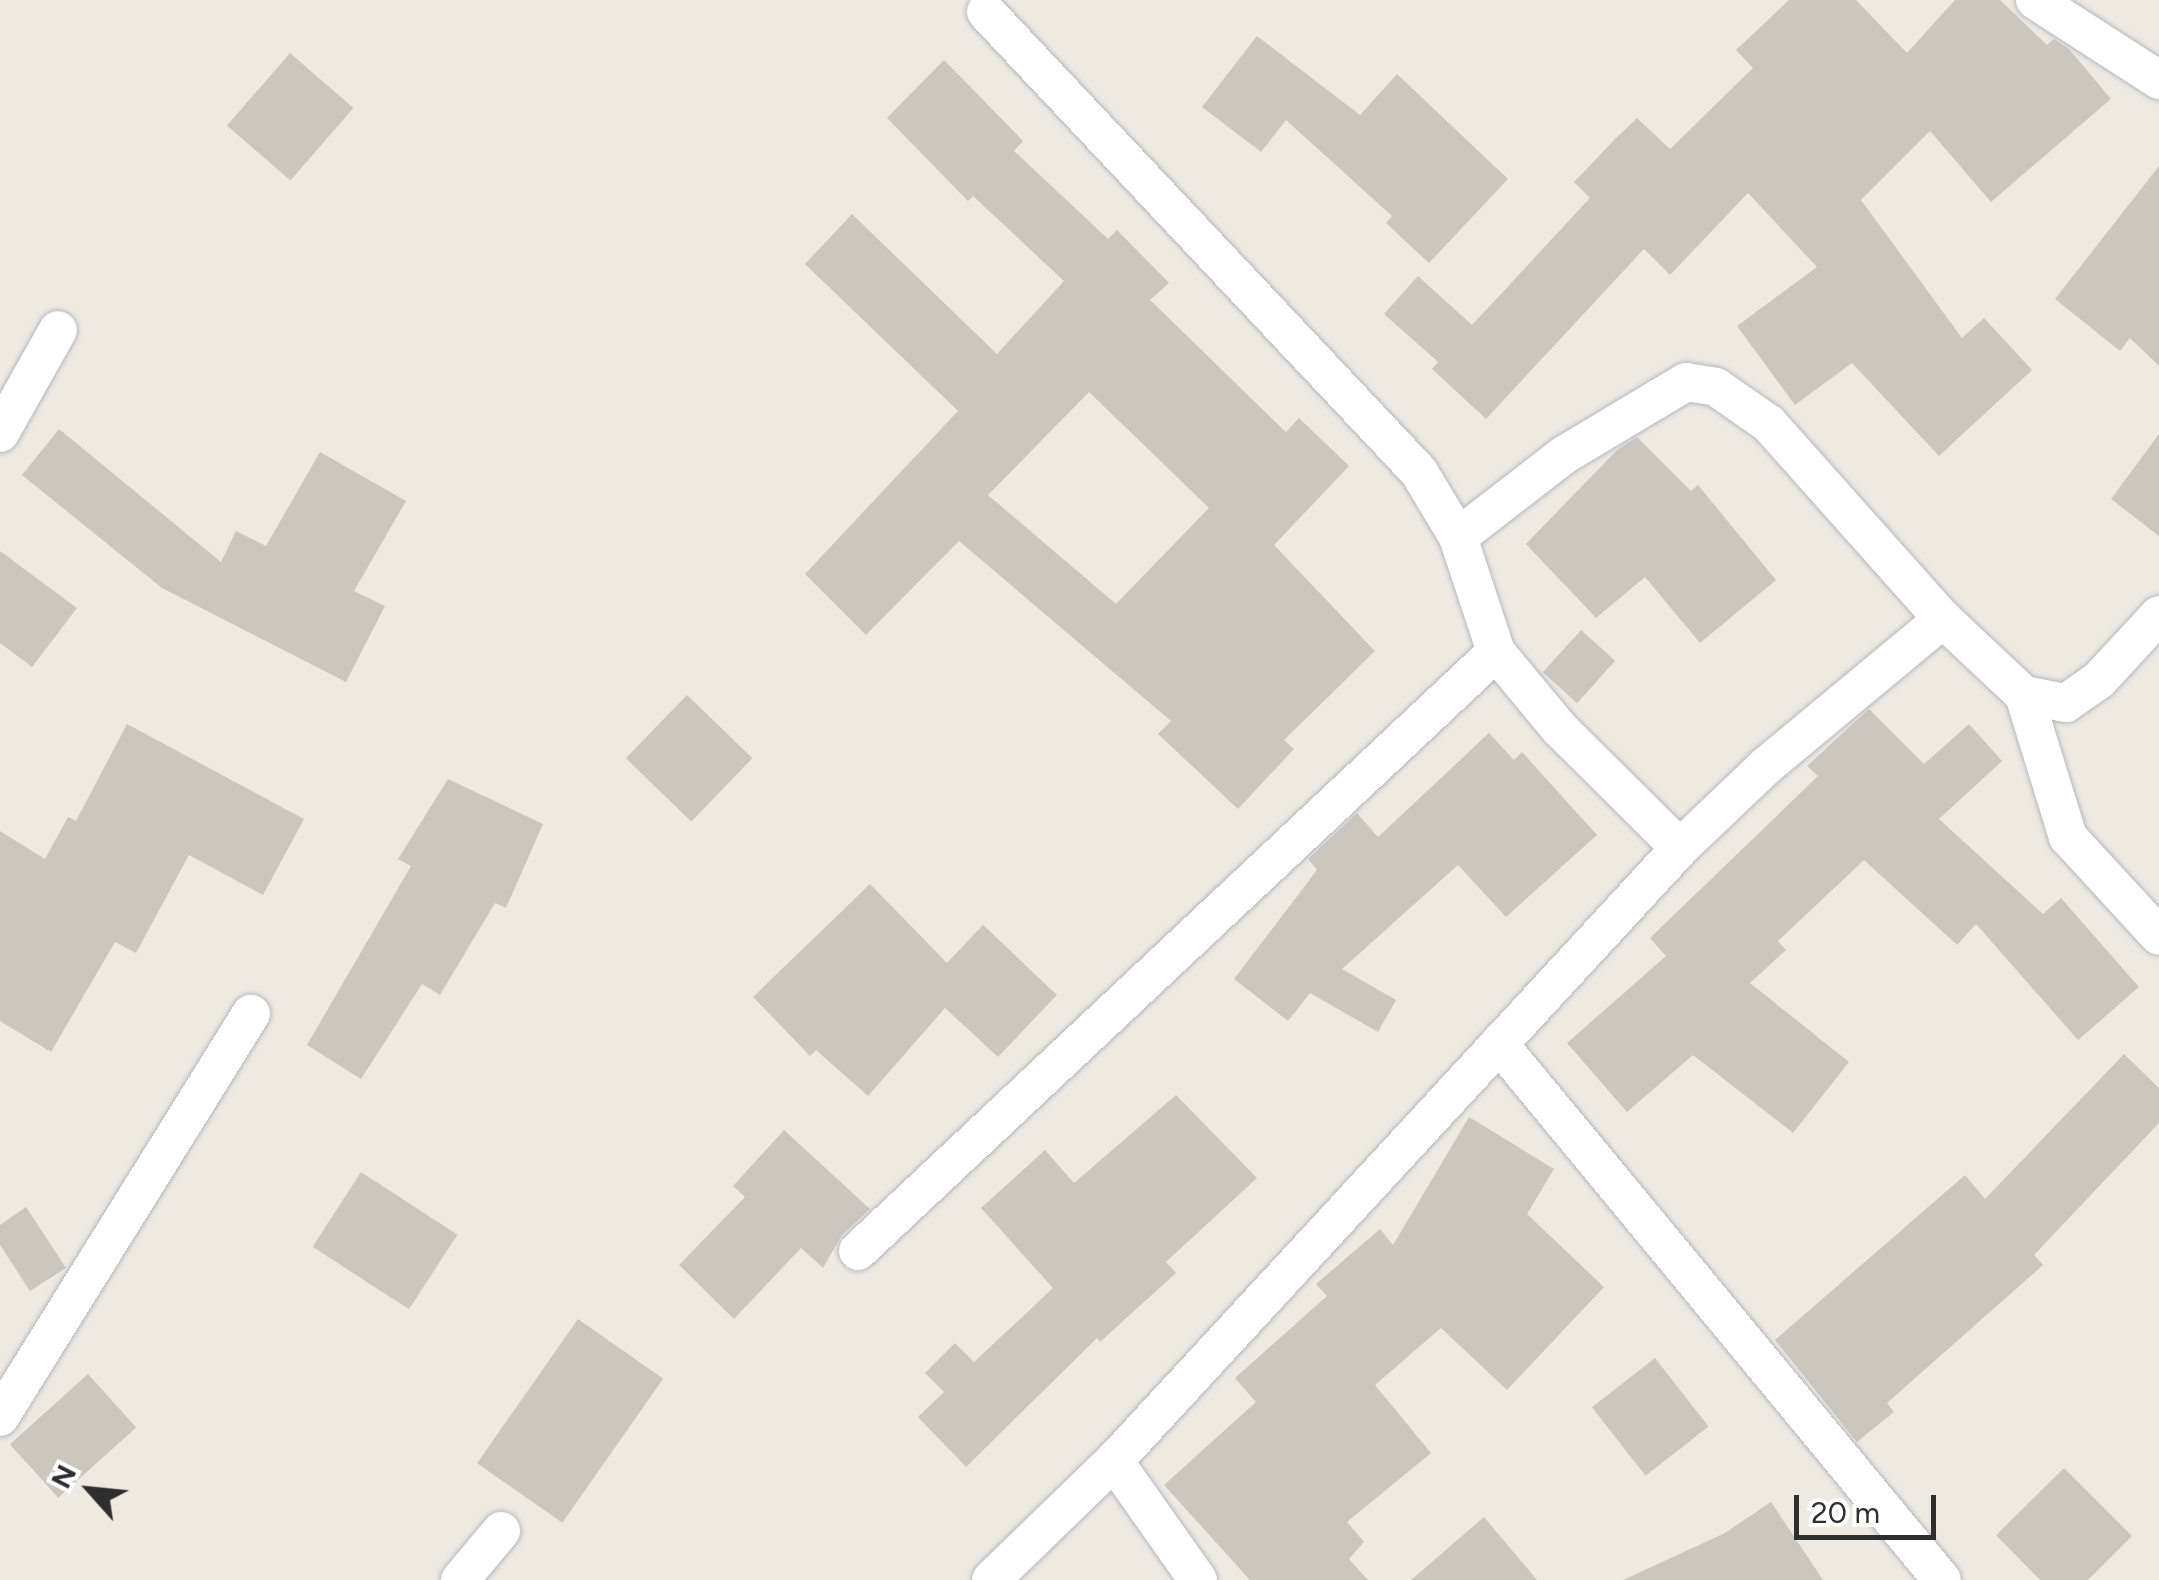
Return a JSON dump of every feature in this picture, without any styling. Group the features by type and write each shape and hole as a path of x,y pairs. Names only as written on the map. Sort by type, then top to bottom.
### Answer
{"street":[{"path":"2035,0 2159,80"},
{"path":"986,12 1419,472 1458,537 1496,652 1559,728 1680,848"},
{"path":"0,433 58,330"},
{"path":"1458,537 1564,456 1686,382 1716,387 1770,424 1943,620 2024,695 2068,838 2159,936"},
{"path":"2024,695 2066,703 2099,680 2159,615"},
{"path":"991,1580 1114,1461 1680,848 1766,766 1943,620"},
{"path":"858,1252 1496,652"},
{"path":"0,1417 250,1014"},
{"path":"1499,1044 1942,1580"},
{"path":"1114,1461 1198,1580"},
{"path":"460,1580 501,1530"}],"building":[{"path":"1789,0 1856,0 1907,53 1955,0 2000,0 2047,45 2054,39 2069,49 2111,99 1991,202 1930,131 1861,200 1962,338 1984,318 2032,370 1939,456 1852,363 1795,405 1737,326 1817,267 1748,193 1670,275 1644,249 1486,419 1432,369 1438,362 1384,314 1418,276 1472,325 1590,198 1574,182 1615,139 1637,118 1670,149 1753,68 1736,50"},
{"path":"1257,36 1360,115 1397,74 1508,179 1429,263 1386,223 1392,216 1286,120 1261,152 1202,107"},
{"path":"290,53 353,108 290,181 227,125"},
{"path":"944,60 1023,141 1014,151 1108,239 1117,230 1169,283 1150,300 1286,432 1299,418 1349,466 1274,545 1375,651 1284,740 1294,749 1238,809 1158,734 1171,721 959,541 866,635 805,574 958,411 805,264 852,214 997,354 1064,281 973,196 968,201 887,118","holes":["1089,392 1209,508 1116,604 988,495"]},
{"path":"2159,166 2159,366 2130,338 2120,351 2055,299"},
{"path":"59,429 221,562 236,531 266,546 320,452 406,501 354,591 385,606 346,682 162,588 22,475"},
{"path":"2159,434 2159,536 2111,499"},
{"path":"1637,437 1691,491 1698,485 1776,580 1700,643 1645,577 1596,618 1526,544 1617,450"},
{"path":"0,551 77,608 32,667 0,643"},
{"path":"1581,630 1615,661 1577,703 1543,672"},
{"path":"687,695 752,758 691,822 626,758"},
{"path":"1869,709 1924,764 1969,724 2002,761 1939,819 2043,914 2061,898 2139,987 2078,1040 1976,924 1957,945 1864,860 1778,941 1786,950 1750,983 1849,1062 1793,1133 1693,1055 1627,1112 1567,1043 1666,956 1650,938 1818,776 1807,766"},
{"path":"127,724 304,819 263,895 189,855 136,953 115,942 51,1052 0,1021 0,831 45,859 68,817 76,821"},
{"path":"1489,733 1514,760 1522,752 1597,835 1506,917 1458,865 1342,969 1396,1000 1378,1032 1310,993 1288,1021 1234,979 1317,870 1308,859 1357,813 1378,837"},
{"path":"448,779 543,824 506,908 495,903 440,995 422,984 361,1079 307,1045 411,866 398,859"},
{"path":"870,884 947,963 983,925 1057,995 998,1057 945,1008 868,1096 816,1050 810,1056 753,997"},
{"path":"2124,1054 2159,1088 2159,1123 2034,1255 2043,1265 1887,1403 1894,1412 1857,1442 1775,1340 1965,1175 1985,1199"},
{"path":"1176,1095 1257,1178 1166,1262 1176,1273 1100,1342 1097,1338 966,1467 918,1417 944,1392 925,1373 955,1343 974,1362 1053,1288 981,1208 1045,1150 1074,1183"},
{"path":"1469,1117 1554,1169 1527,1214 1604,1287 1507,1390 1441,1328 1375,1385 1431,1453 1347,1522 1364,1542 1349,1559 1368,1580 1250,1580 1164,1485 1256,1402 1235,1378 1327,1296 1316,1284 1380,1229 1393,1245"},
{"path":"784,1130 870,1209 842,1235 823,1268 801,1248 734,1319 679,1265 745,1197 733,1186"},
{"path":"361,1172 457,1235 409,1309 313,1247"},
{"path":"26,1207 66,1268 30,1291 0,1245 0,1225"},
{"path":"578,1319 663,1379 562,1523 477,1463"},
{"path":"1655,1358 1709,1427 1646,1476 1592,1407"},
{"path":"88,1374 136,1428 58,1498 10,1444"},
{"path":"2064,1468 2132,1536 2088,1580 2040,1580 1996,1535"},
{"path":"1771,1502 1823,1580 1623,1580 1725,1533"},
{"path":"1484,1517 1537,1580 1411,1580"}]}
